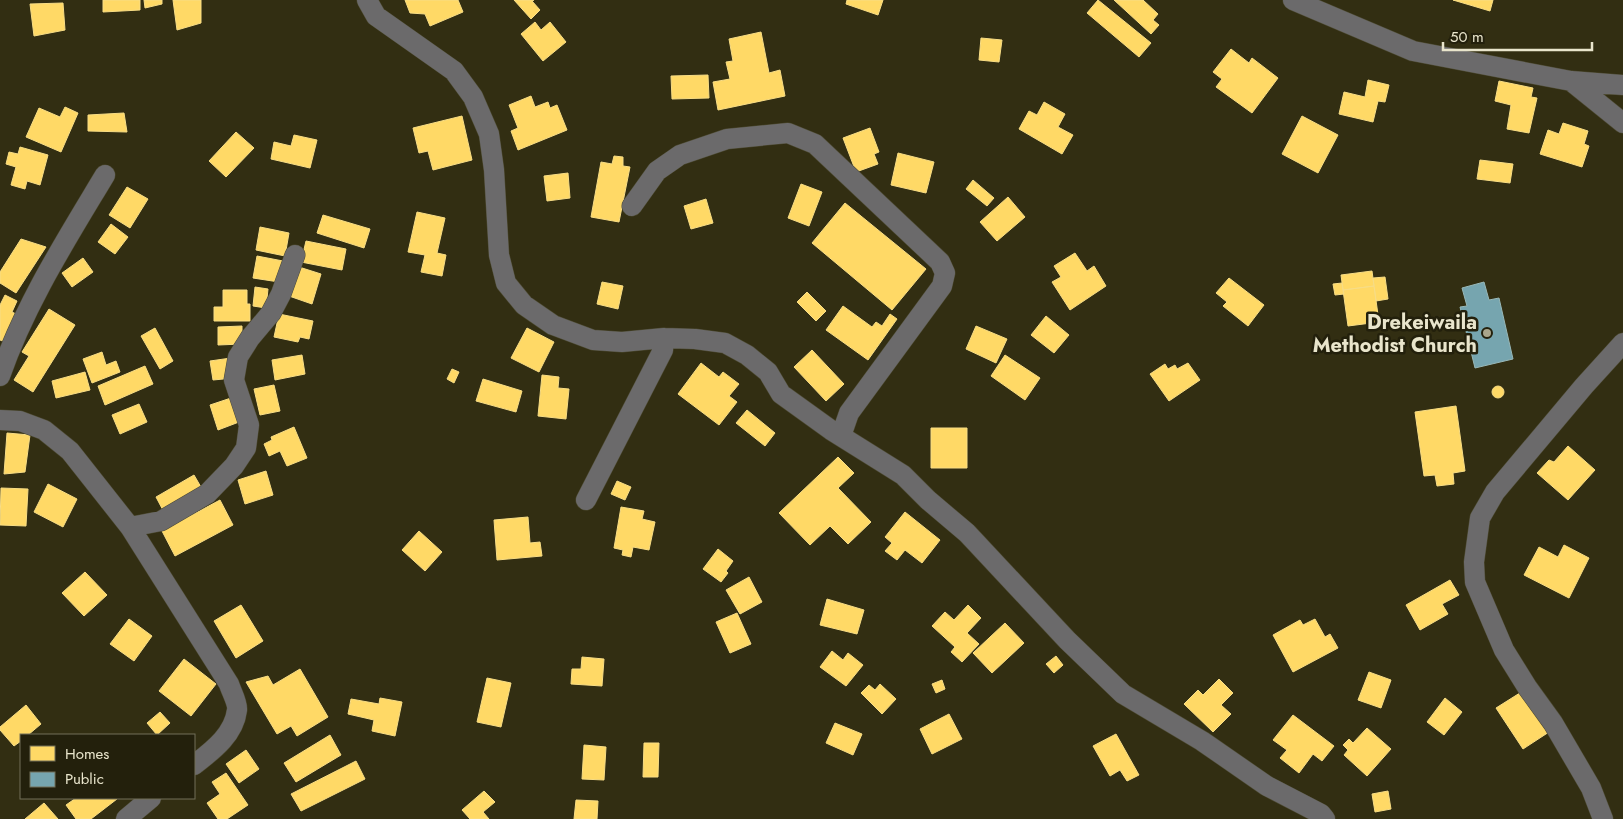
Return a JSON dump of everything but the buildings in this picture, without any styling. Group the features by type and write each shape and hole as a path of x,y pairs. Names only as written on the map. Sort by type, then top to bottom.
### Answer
{"street":[{"path":"368,0 376,16 454,71 473,97 489,134 494,170 499,255 506,284 524,305 553,325 593,340 622,342 664,338 695,339 725,343 747,355 768,372 781,394 841,436 903,475 928,500 967,533 1067,640 1123,694 1202,741 1267,786 1321,814 1325,819"},
{"path":"1293,0 1413,51 1571,81 1623,85"},
{"path":"1571,81 1623,123"},
{"path":"632,206 657,171 680,155 726,140 788,133 815,144 940,262 945,273 942,286 849,412 841,436"},
{"path":"0,376 11,342 50,266 105,175"},
{"path":"130,528 161,521 207,494 234,466 246,448 248,425 234,380 238,357 250,338 271,313 281,294 295,255"},
{"path":"586,500 663,350 664,338"},
{"path":"1603,819 1586,780 1552,723 1504,650 1475,582 1474,562 1480,518 1495,492 1623,342"},
{"path":"0,420 20,421 44,430 70,450 130,528 229,684 237,709 231,726 220,745 195,764"},
{"path":"126,819 150,799"}],"place":[{"name":"Drekeiwaila Methodist Church","path":"1487,333"}]}
